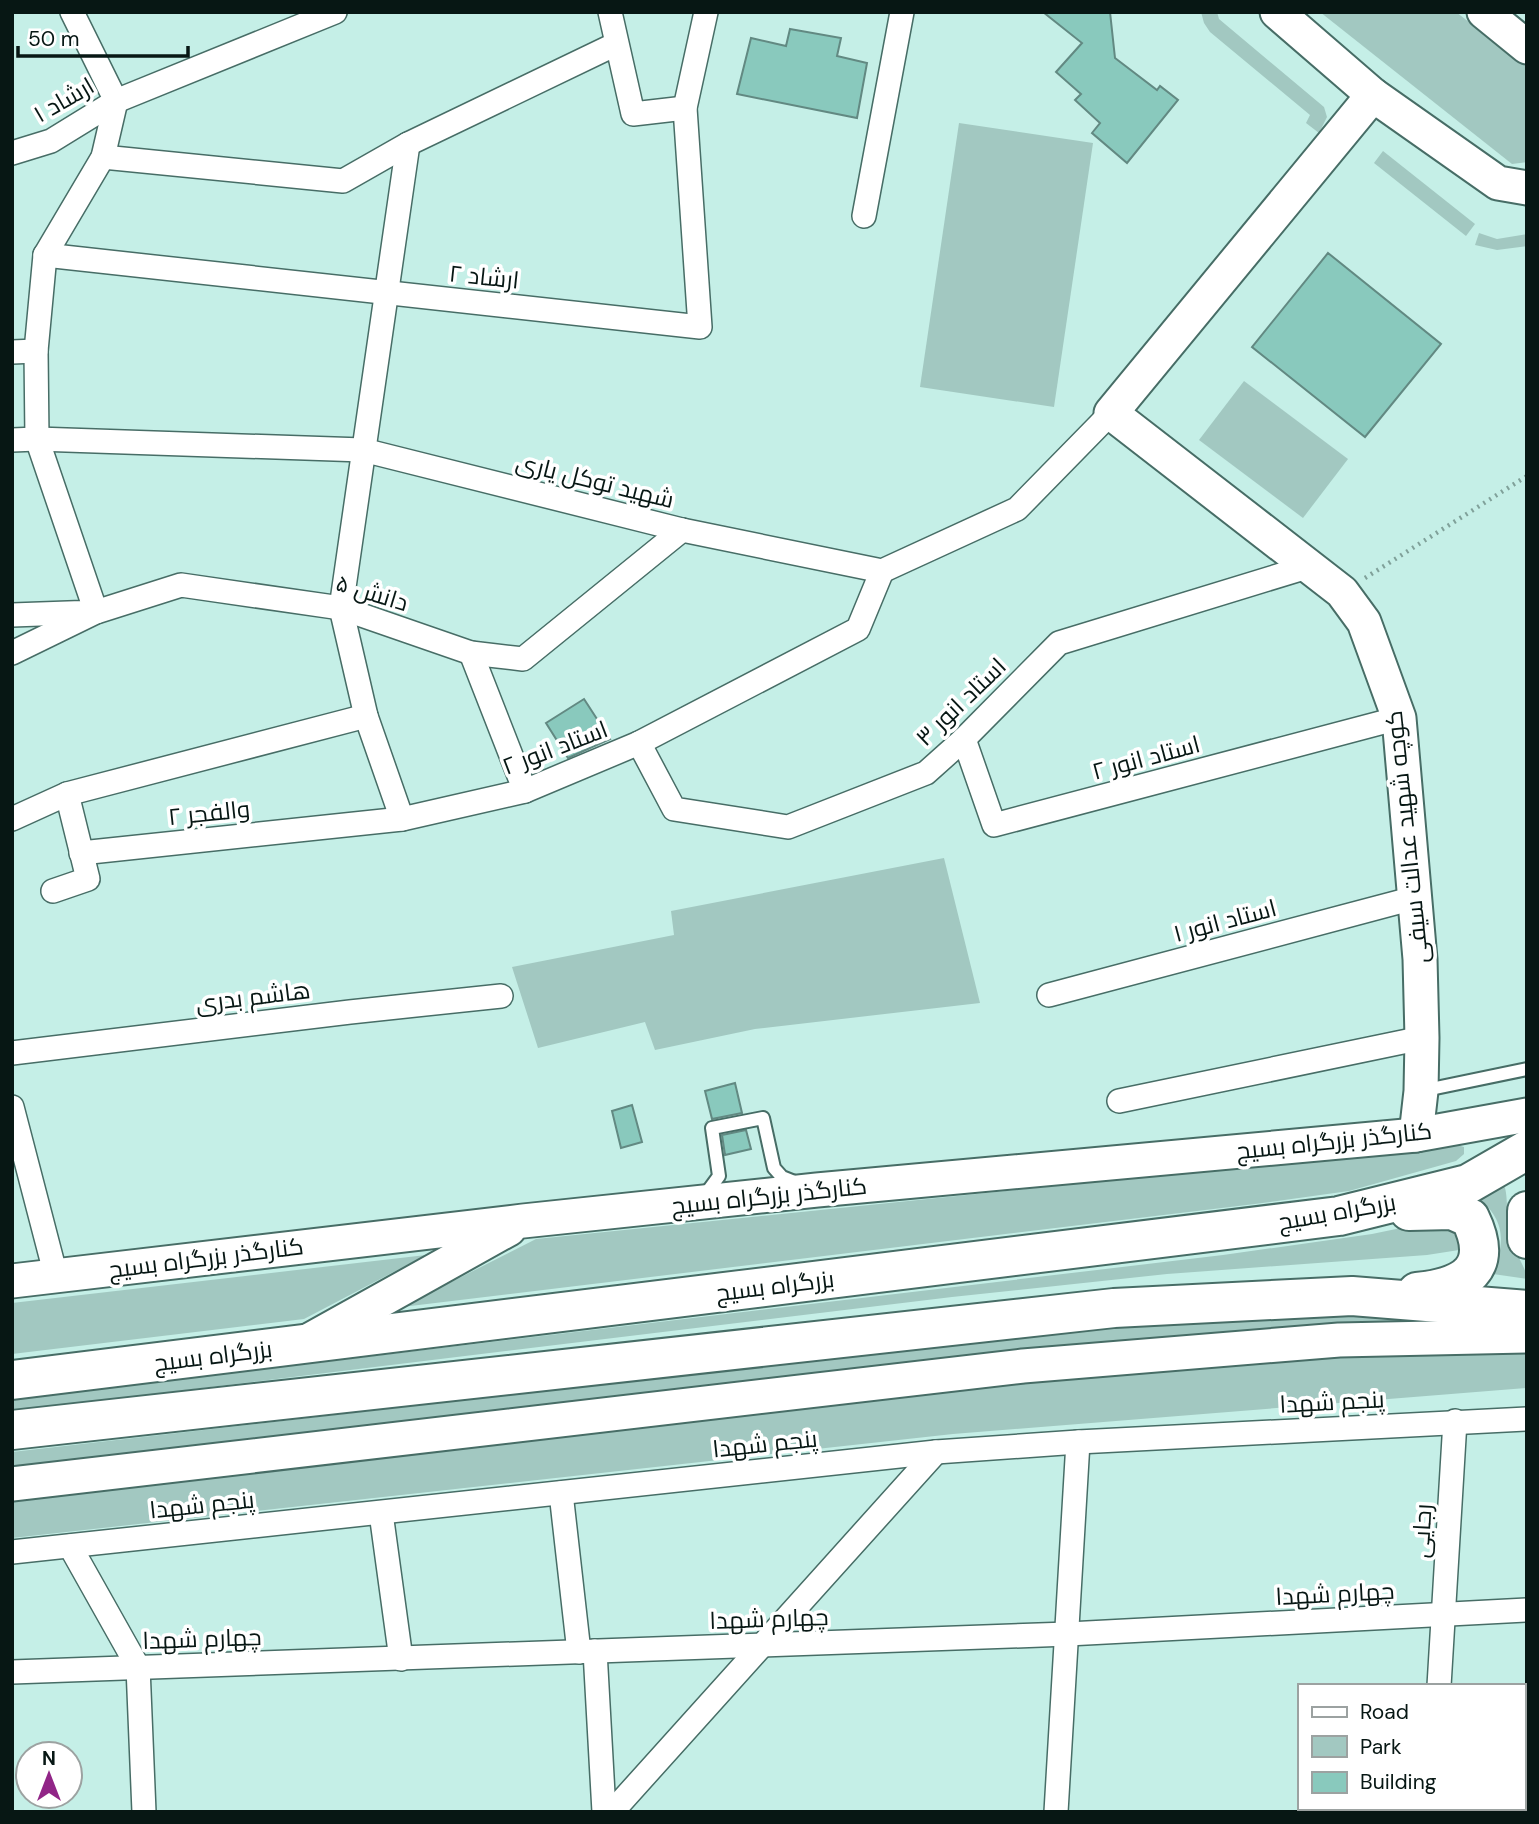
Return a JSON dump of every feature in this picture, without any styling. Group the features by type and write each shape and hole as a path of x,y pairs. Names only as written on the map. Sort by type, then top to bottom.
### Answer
{"highway":[{"name":"بزرگراه بسیج","path":"12,1380 1339,1216 1468,1184 1527,1150"},
{"path":"1339,1216 1432,1208 1452,1210 1470,1218 1478,1234 1478,1263 1470,1275 1455,1284 1421,1292 1352,1296"},
{"path":"1527,1211 1527,1239"},
{"name":"بزرگراه بسیج","path":"12,1430 1114,1308 1352,1296 1527,1310"}],"street":[{"path":"12,615 96,612 37,439 36,351 45,255 103,157 116,101 72,12"},
{"name":"ارشاد ۱","path":"12,153 51,141 116,101 335,12"},
{"path":"610,12 633,114 685,108 706,12"},
{"path":"864,216 902,12"},
{"path":"1277,12 1373,95 1498,183 1527,188"},
{"path":"103,157 343,181 408,144 616,44"},
{"path":"882,570 1017,509 1111,413 1373,95"},
{"name":"ارشاد ۲","path":"45,255 700,327 685,108"},
{"path":"402,819 366,716 341,608 408,144"},
{"path":"12,352 36,351"},
{"name":"کوچه شهید عدالت سیفی","path":"1111,413 1342,592 1364,622 1399,718 1420,959 1421,1091 1416,1135"},
{"name":"شهید توکل یاری","path":"12,440 363,450 682,530 882,570"},
{"name":"دانش ۵","path":"12,653 96,612 181,585 341,608 471,653 523,659 682,530"},
{"name":"استاد انور ۳","path":"639,743 674,809 788,827 926,773 964,739 1059,643 1307,567"},
{"name":"استاد انور ۲","path":"402,819 525,792 639,743 858,629 882,570"},
{"path":"471,653 525,792"},
{"name":"والفجر ۲","path":"12,819 67,794 366,716"},
{"name":"استاد انور ۲","path":"964,739 994,825 1399,718"},
{"path":"53,891 88,879 67,794"},
{"name":"والفجر ۲","path":"81,853 402,819"},
{"name":"استاد انور ۱","path":"1049,995 1414,898"},
{"name":"هاشم بدری","path":"12,1054 500,996"},
{"path":"1119,1101 1422,1038"},
{"path":"12,1107 56,1276"},
{"name":"کنارگذر بزرگراه بسیج","path":"12,1281 523,1220 1416,1135 1527,1115"},
{"path":"301,1345 523,1220"},
{"path":"12,1484 1023,1366 1339,1340 1527,1336"},
{"name":"پنجم شهدا","path":"12,1552 936,1452 1527,1419"},
{"name":"رجایی","path":"1439,1684 1455,1421"},
{"path":"1056,1812 1078,1442"},
{"path":"612,1812 936,1452"},
{"path":"561,1493 587,1652 604,1812"},
{"path":"381,1513 401,1659"},
{"path":"70,1546 138,1667 144,1812"},
{"name":"چهارم شهدا","path":"12,1672 1068,1634 1527,1611"}],"lane":[{"path":"1421,1091 1527,1069"},
{"path":"682,1205 708,1191 719,1176 712,1128 763,1118 774,1168 782,1177 817,1190"}],"path":[{"path":"1342,592 1527,476"}],"green space":[{"path":"1201,12 1217,12 1219,19 1324,107 1327,117 1319,133 1306,123 1310,115 1210,32"},
{"path":"1320,12 1456,12 1527,67 1527,162 1512,164"},
{"path":"959,123 1093,143 1054,407 920,387"},
{"path":"1383,151 1475,224 1466,236 1374,163"},
{"path":"1479,233 1497,239 1527,234 1527,246 1497,250 1475,245"},
{"path":"1244,381 1348,459 1303,518 1199,440"},
{"path":"944,858 980,1003 755,1029 655,1050 645,1022 538,1048 512,967 674,935 671,911"},
{"path":"1458,1145 1464,1147 1464,1154 1456,1161 1349,1191 402,1307 536,1239"},
{"path":"1503,1184 1508,1233 1527,1279 1493,1274 1500,1250 1500,1230 1492,1212 1474,1194"},
{"path":"1449,1218 1466,1239 1459,1250 1427,1255 1167,1274 952,1297 12,1411 12,1399 1223,1255 1372,1234"},
{"path":"426,1255 304,1319 12,1354 12,1303"},
{"path":"1357,1310 1486,1316 12,1472 12,1452 1075,1330"},
{"path":"1527,1346 1527,1388 953,1434 12,1538 12,1496 1075,1371"}],"building":[{"path":"1043,12 1110,12 1115,58 1157,90 1160,86 1178,100 1127,163 1092,133 1100,123 1075,100 1081,94 1056,72 1082,43"},
{"path":"790,29 841,38 837,56 867,63 857,118 737,94 751,38 786,46"},
{"path":"1328,253 1441,344 1365,437 1252,347"},
{"path":"584,699 610,739 568,758 546,723"},
{"path":"735,1083 742,1113 712,1119 705,1091"},
{"path":"632,1105 642,1142 621,1148 612,1111"},
{"path":"746,1130 751,1149 725,1155 722,1135"}]}
